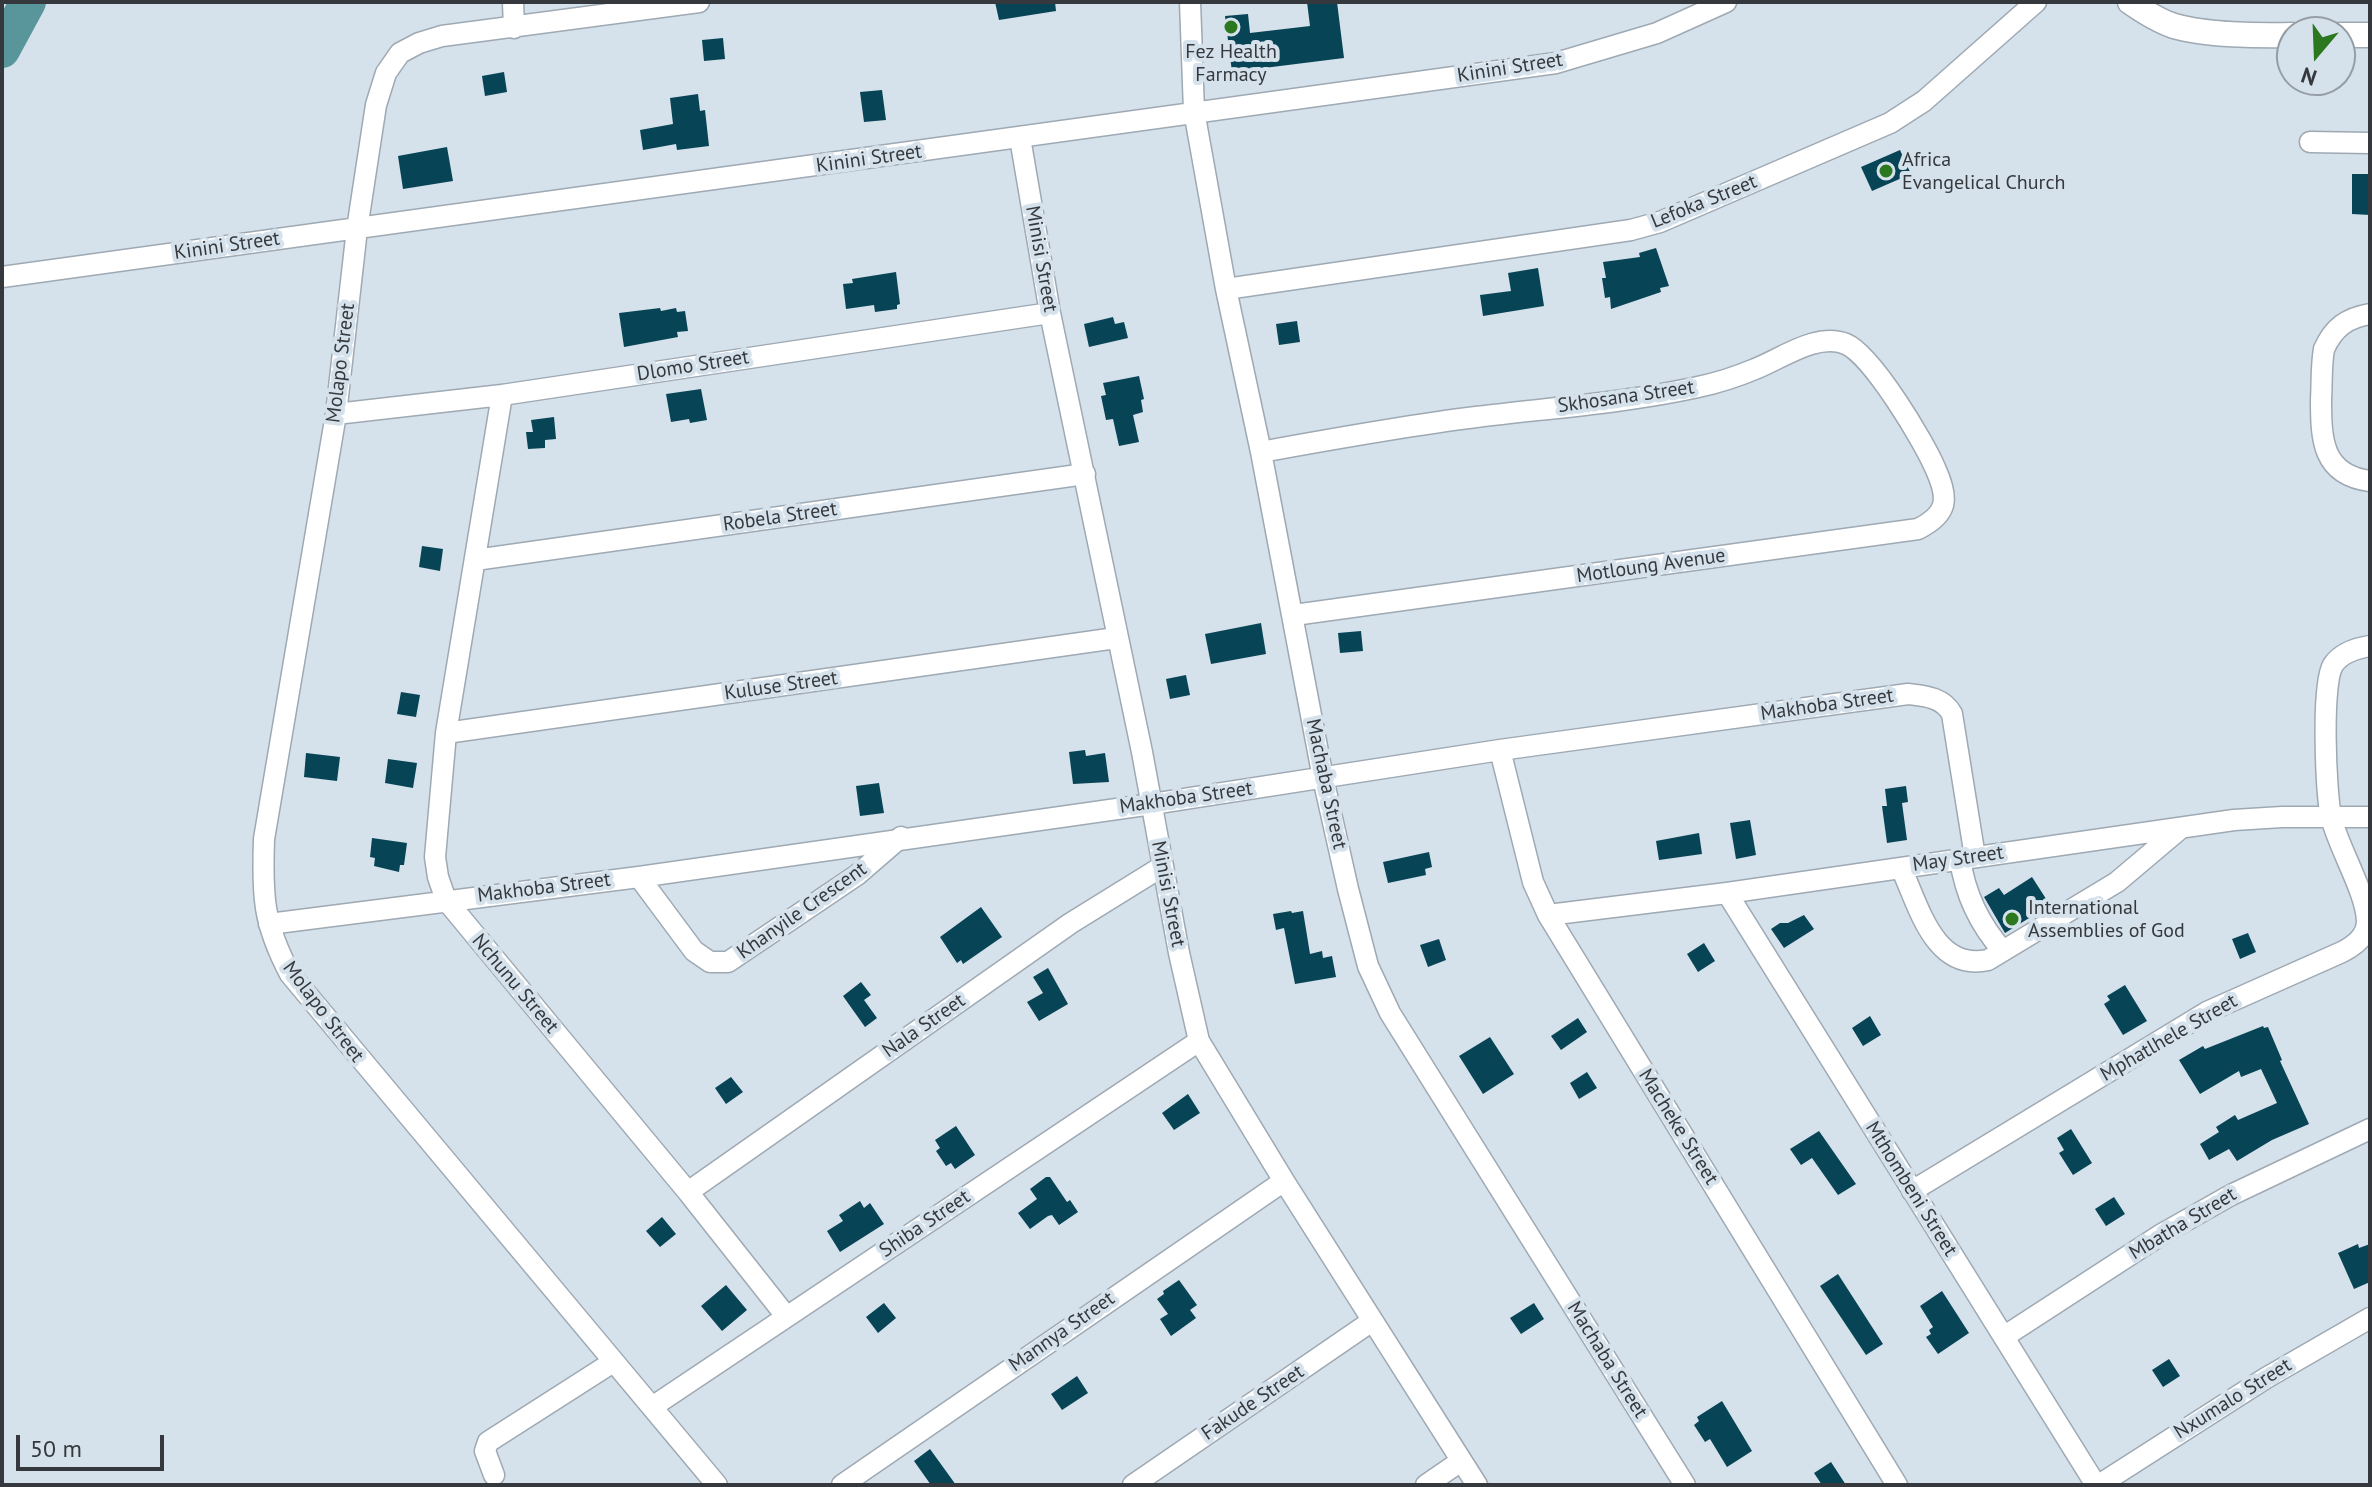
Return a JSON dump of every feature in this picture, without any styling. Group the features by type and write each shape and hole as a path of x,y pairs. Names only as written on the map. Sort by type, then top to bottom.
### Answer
{"main road":[{"path":"2130,2 2174,26 2276,34"}],"street":[{"path":"513,2 514,28"},
{"name":"Machaba Street","path":"1190,2 1194,111 1226,289 1294,615 1323,778 1368,966 1390,1013 1685,1485"},
{"name":"Kinini Street","path":"11,276 1556,63 1657,33 1726,2"},
{"name":"Lefoka Street","path":"1226,289 1615,233 1660,222 1890,123 1924,101 2036,2"},
{"name":"Molapo Street","path":"686,3 442,36 410,47 394,60 386,73 376,105 357,229 336,414 264,839 262,891 275,946 290,974 319,1012 717,1485"},
{"name":"Minisi Street","path":"1020,138 1050,313 1199,1041 1477,1485"},
{"path":"2310,142 2370,143"},
{"name":"Dlomo Street","path":"336,414 502,395 1050,313"},
{"path":"2370,314 2340,324 2324,349 2321,432 2329,458 2340,470 2355,479 2370,481"},
{"name":"Skhosana Street","path":"1261,452 1435,422 1669,393 1727,380 1804,346 1826,342 1844,343 1861,353 1929,454"},
{"name":"Nchunu Street","path":"502,395 446,733 435,857 438,877 446,900 688,1192 786,1316"},
{"name":"Motloung Avenue","path":"1294,615 1918,529 1932,522 1943,511 1945,496 1929,454"},
{"name":"Robela Street","path":"475,560 1085,474"},
{"name":"Kuluse Street","path":"446,733 1116,638"},
{"name":"Mphatlhele Street","path":"1912,1191 2207,1012 2352,947 2365,930 2367,921 2331,816 2325,704 2328,678 2339,658 2355,649 2370,646"},
{"name":"Makhoba Street","path":"269,924 639,877 901,837 1152,804 1500,750 1908,694 1929,697 1949,707 1952,714 1967,858 1962,876 1974,909 2003,951"},
{"name":"Macheke Street","path":"1500,750 1533,882 1548,915 1897,1485"},
{"name":"May Street","path":"1548,915 1727,893 2234,820 2370,817"},
{"path":"1901,868 1935,940 1950,955 1964,962 1976,963 1988,960 2117,882 2183,827"},
{"name":"Khanyile Crescent","path":"639,877 694,951 710,962 728,962 857,875 901,837"},
{"name":"Nala Street","path":"688,1192 1071,923 1163,866"},
{"name":"Mthombeni Street","path":"1727,893 2098,1485"},
{"name":"Shiba Street","path":"652,1407 1199,1041"},
{"name":"Mbatha Street","path":"2005,1336 2162,1234 2231,1195 2370,1129"},
{"name":"Mannya Street","path":"842,1485 1284,1181"},
{"name":"Nxumalo Street","path":"2098,1485 2266,1378 2370,1318"},
{"name":"Fakude Street","path":"1133,1485 1372,1321"},
{"path":"494,1475 485,1451 488,1442 613,1362"},
{"path":"1426,1485 1461,1461"}],"building":[{"path":"995,2 1055,2 1056,11 999,20"},
{"path":"1307,2 1337,2 1344,58 1232,72 1225,16 1248,14 1250,33 1310,26"},
{"path":"723,38 725,59 704,61 702,40"},
{"path":"504,72 507,92 485,96 482,76"},
{"path":"882,90 886,120 864,122 860,92"},
{"path":"698,94 700,111 705,110 709,146 677,150 676,144 643,150 640,130 673,124 670,98"},
{"path":"447,147 453,181 403,189 398,156"},
{"name":"Africa Evangelical Church","path":"1900,150 1911,174 1872,191 1861,167"},
{"path":"2352,174 2370,174 2370,215 2352,214"},
{"path":"1656,248 1669,286 1660,288 1661,292 1611,309 1610,297 1605,298 1603,262 1640,257 1639,253"},
{"path":"1538,268 1544,306 1483,316 1480,295 1511,291 1508,273"},
{"path":"896,272 900,304 897,309 875,312 874,305 846,309 843,284 853,283 852,279"},
{"path":"660,308 661,311 676,308 677,312 685,311 688,331 677,332 678,337 624,347 619,313"},
{"path":"1113,317 1115,324 1124,322 1128,338 1089,347 1084,324"},
{"path":"1297,321 1300,342 1279,345 1276,324"},
{"path":"1139,376 1144,399 1141,400 1143,412 1133,415 1139,442 1119,446 1113,419 1106,420 1101,396 1106,395 1103,383"},
{"path":"701,389 707,420 671,422 666,394"},
{"path":"554,417 556,439 545,440 545,448 528,449 526,432 533,432 531,420"},
{"path":"422,546 443,549 440,571 419,567"},
{"path":"1261,623 1266,654 1211,664 1205,634"},
{"path":"1361,631 1363,651 1340,653 1338,633"},
{"path":"1186,675 1190,695 1170,699 1166,679"},
{"path":"401,692 420,695 416,717 397,714"},
{"path":"1085,750 1086,756 1105,753 1109,782 1073,784 1069,752"},
{"path":"306,753 340,757 337,781 304,777"},
{"path":"388,759 417,763 413,788 385,783"},
{"path":"879,783 884,813 860,816 856,786"},
{"path":"1906,786 1908,802 1902,803 1907,840 1887,843 1882,806 1887,806 1885,789"},
{"path":"1750,820 1756,855 1736,859 1730,823"},
{"path":"1699,833 1702,854 1659,860 1656,841"},
{"path":"372,838 407,843 404,865 400,865 399,872 374,866 375,858 370,857"},
{"path":"1429,852 1432,867 1425,869 1426,875 1388,883 1383,862"},
{"name":"International Assemblies of God","path":"2032,877 2050,905 2005,933 1984,897 1999,888 2004,895"},
{"path":"981,907 1002,937 963,964 961,960 957,963 940,937"},
{"path":"1303,911 1310,954 1322,951 1323,958 1332,956 1336,977 1295,984 1284,928 1276,930 1273,914"},
{"path":"1804,915 1814,929 1784,948 1771,929"},
{"path":"2248,933 2256,952 2240,959 2232,939"},
{"path":"1439,939 1446,960 1428,967 1420,945"},
{"path":"1704,943 1715,961 1698,972 1687,954"},
{"path":"1048,968 1068,1004 1039,1021 1027,1002 1043,993 1033,977"},
{"path":"861,982 871,995 864,1000 877,1018 865,1027 843,996"},
{"path":"2125,985 2147,1021 2123,1035 2104,1004 2110,1000 2107,996"},
{"path":"1870,1016 1881,1035 1863,1046 1852,1028"},
{"path":"1578,1018 1587,1032 1561,1050 1551,1036"},
{"path":"2263,1026 2268,1027 2309,1124 2272,1140 2237,1161 2229,1149 2209,1160 2200,1144 2219,1132 2216,1127 2235,1115 2238,1120 2277,1103 2261,1069 2241,1077 2239,1071 2200,1094 2179,1060 2203,1046 2205,1049"},
{"path":"1490,1037 1514,1074 1483,1094 1459,1056"},
{"path":"1587,1072 1597,1088 1579,1099 1570,1083"},
{"path":"731,1077 743,1092 726,1104 715,1088"},
{"path":"1188,1094 1200,1113 1174,1130 1162,1113"},
{"path":"956,1126 975,1155 955,1169 951,1163 946,1166 936,1151 940,1148 935,1140"},
{"path":"2071,1129 2092,1163 2073,1175 2059,1153 2064,1150 2057,1138"},
{"path":"1819,1131 1856,1184 1838,1195 1812,1158 1801,1165 1790,1149"},
{"path":"1050,1177 1078,1212 1059,1225 1052,1215 1048,1216 1030,1229 1018,1213 1037,1199 1030,1189"},
{"path":"2114,1197 2125,1214 2106,1226 2095,1209"},
{"path":"860,1201 864,1208 870,1203 884,1224 840,1252 827,1231 843,1221 839,1215"},
{"path":"662,1217 676,1234 660,1247 646,1231"},
{"path":"2358,1244 2359,1248 2370,1244 2370,1282 2354,1289 2338,1253"},
{"path":"1838,1274 1883,1344 1866,1355 1820,1286"},
{"path":"1179,1280 1197,1305 1190,1310 1196,1318 1171,1336 1160,1319 1168,1314 1157,1299"},
{"path":"726,1285 747,1310 722,1331 701,1306"},
{"path":"1942,1291 1969,1333 1938,1354 1926,1337 1933,1327 1920,1306"},
{"path":"884,1303 896,1318 878,1333 866,1317"},
{"path":"1534,1303 1544,1319 1521,1334 1510,1318"},
{"path":"2169,1359 2180,1376 2163,1387 2152,1370"},
{"path":"1077,1376 1088,1393 1062,1410 1051,1394"},
{"path":"1722,1401 1752,1451 1727,1467 1710,1439 1705,1442 1694,1425 1699,1421 1697,1417"},
{"path":"930,1449 956,1485 931,1485 914,1461"},
{"path":"1831,1462 1846,1485 1822,1485 1814,1473"}],"waterway":[{"path":"2,50 28,2"}],"place":[{"name":"Fez Health Farmacy","path":"1231,27"},
{"name":"Africa Evangelical Church","path":"1886,171"},
{"name":"International Assemblies of God","path":"2012,919"}]}
